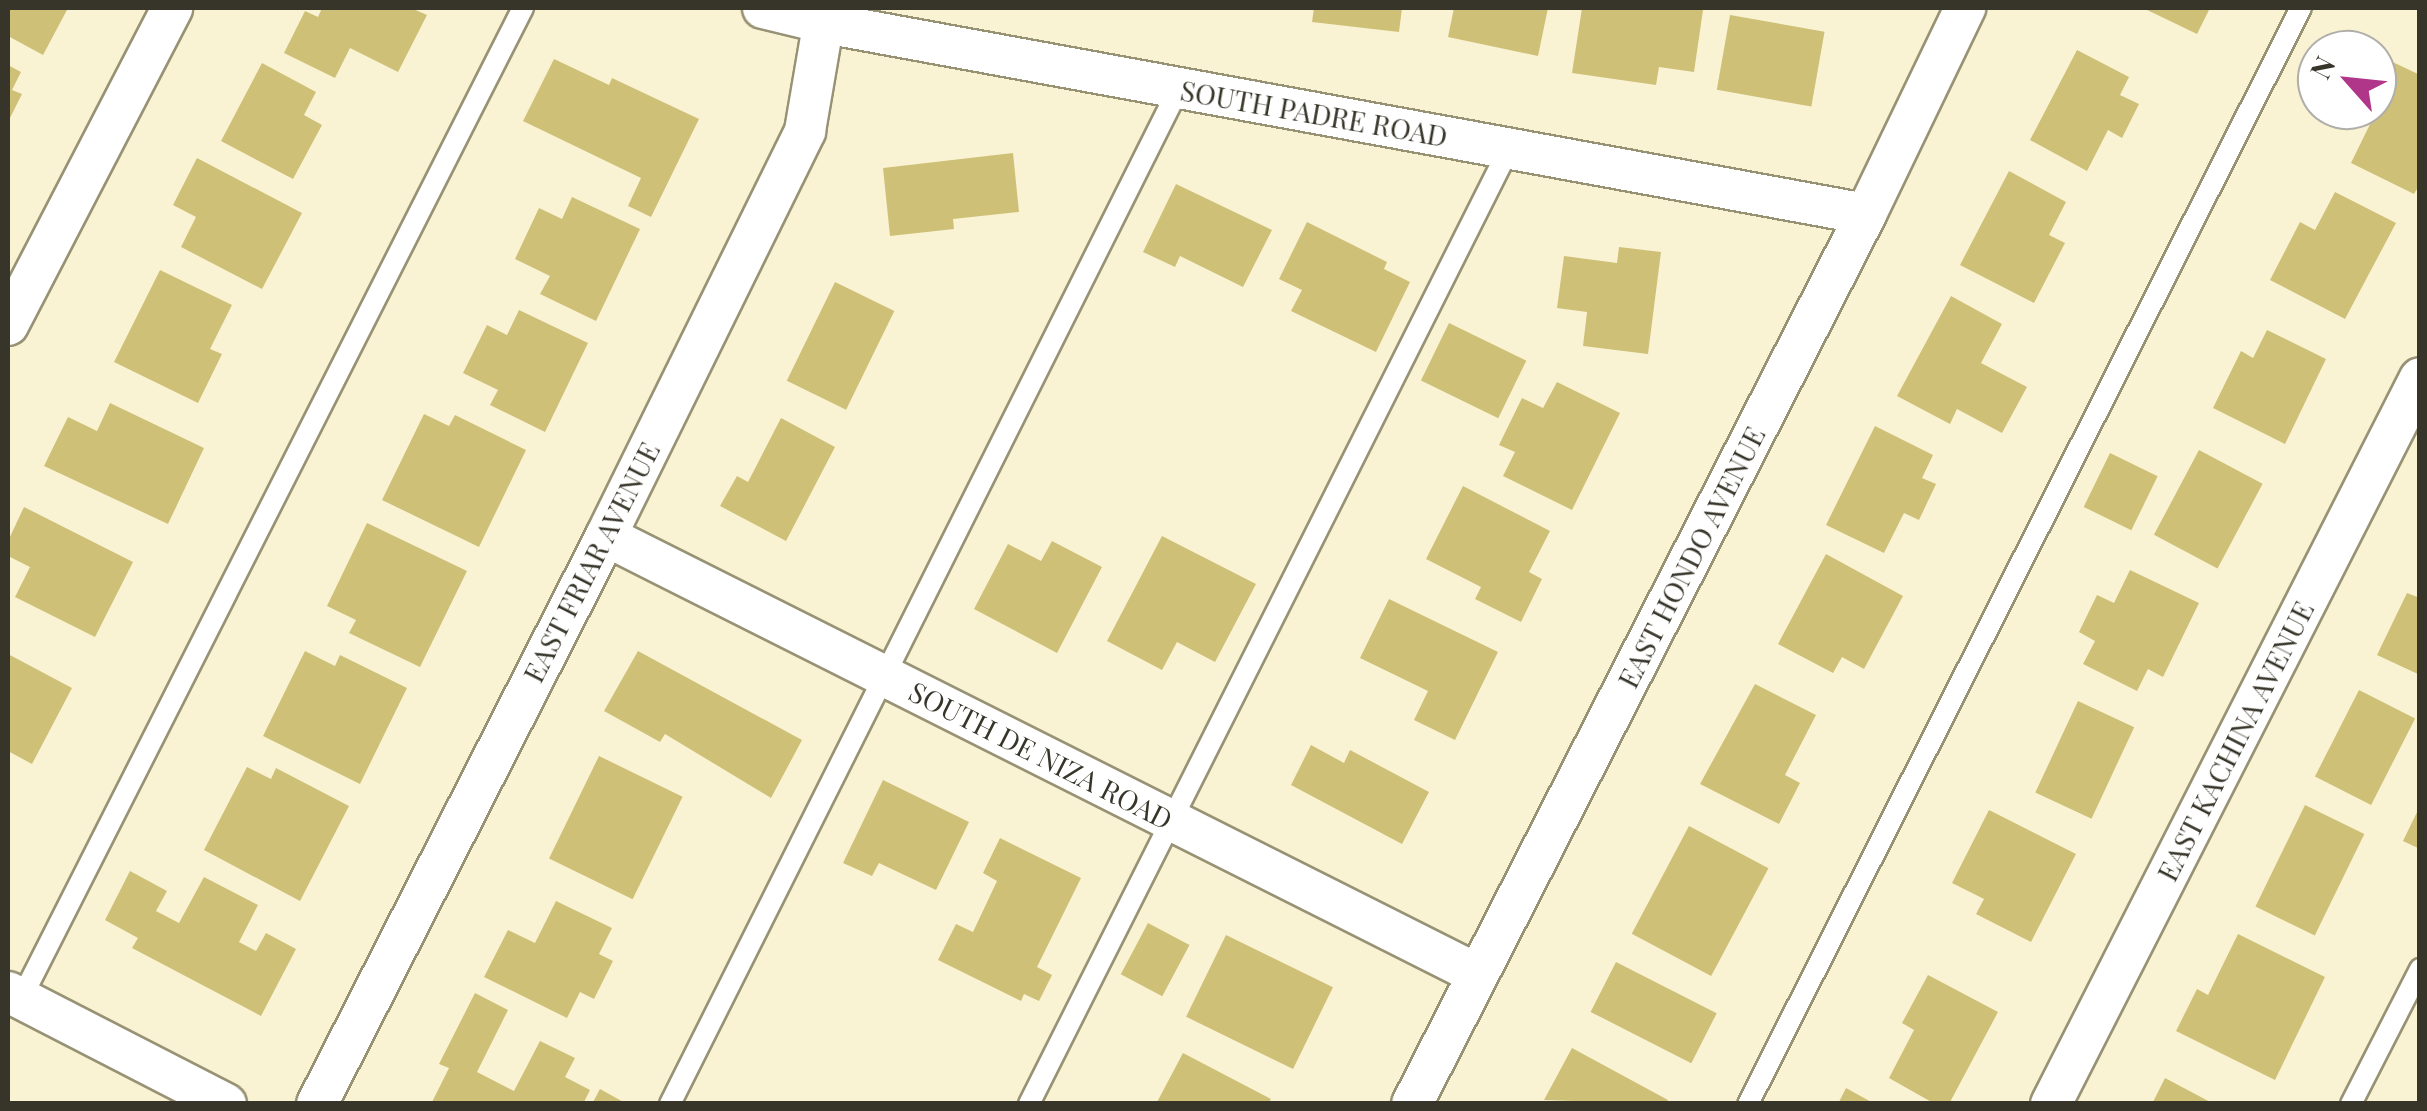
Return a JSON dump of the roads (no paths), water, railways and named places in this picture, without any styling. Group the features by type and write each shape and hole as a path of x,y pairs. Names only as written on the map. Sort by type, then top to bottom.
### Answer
{"street":[{"path":"8,325 172,8"},
{"name":"SOUTH PADRE ROAD","path":"763,8 825,16 1179,88 1866,214"},
{"name":"EAST HONDO AVENUE","path":"1412,1104 1866,214 1965,8"},
{"name":"EAST FRIAR AVENUE","path":"317,1104 606,536 806,130 825,16"},
{"name":"EAST KACHINA AVENUE","path":"2051,1104 2420,378"},
{"name":"SOUTH DE NIZA ROAD","path":"606,536 1477,974"},
{"path":"14,996 226,1104"}],"lane":[{"path":"14,996 523,8"},
{"path":"1748,1104 2301,8"},
{"path":"670,1104 1179,88"},
{"path":"1028,1104 1509,148"},
{"path":"2351,1104 2420,969"}]}
